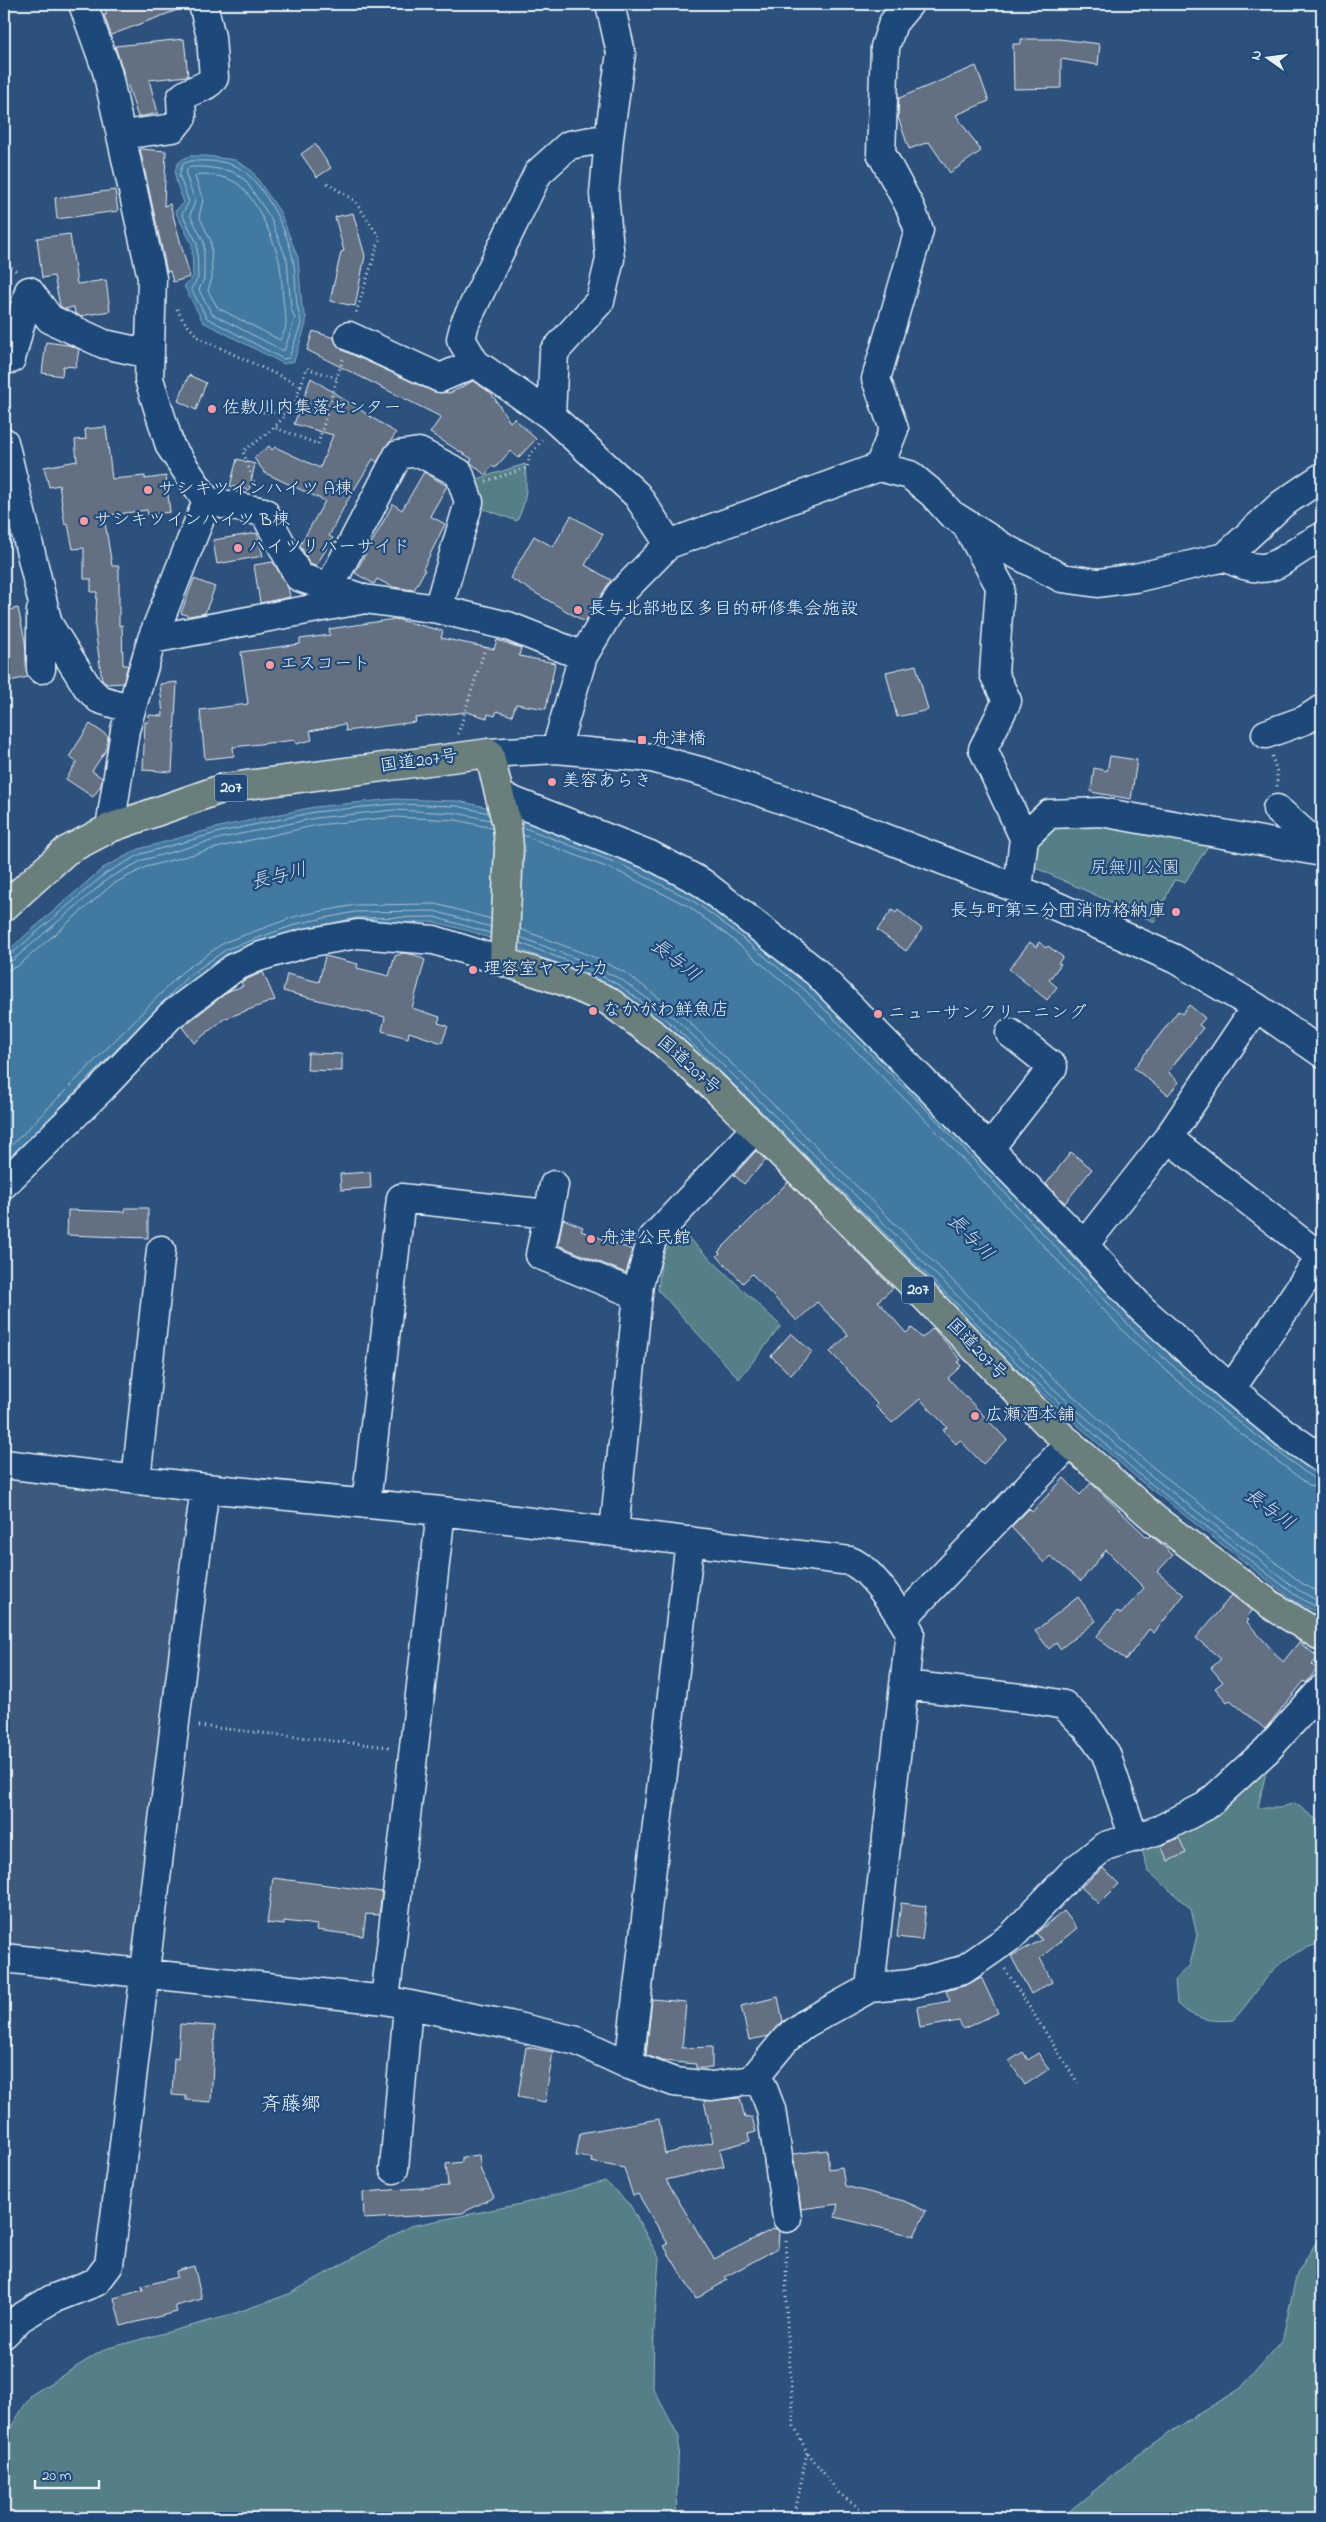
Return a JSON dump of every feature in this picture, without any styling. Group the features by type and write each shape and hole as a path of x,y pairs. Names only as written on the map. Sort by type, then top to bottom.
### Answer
{"highway":[{"name":"国道207号","path":"4,907 66,851 110,828 224,788 489,753"},
{"path":"489,753 508,825 509,847 504,956"},
{"name":"国道207号","path":"504,956 606,1000 657,1037 716,1090 926,1298 1047,1423 1156,1520 1271,1605 1322,1637"}],"street":[{"path":"83,4 107,71 152,278 150,380 170,446 207,501 264,512 299,577 364,599 438,609 493,623 583,656"},
{"path":"122,135 173,128 182,117 181,98 187,92 207,87 214,78 211,37 203,4"},
{"path":"555,419 554,352 600,301 610,258 604,194 609,138 621,53 610,4"},
{"path":"879,467 894,429 876,378 919,230 910,207 881,153 885,47 894,22 909,4"},
{"path":"609,138 569,145 538,173 465,323 461,339 475,363 555,419 637,495 669,544"},
{"path":"4,360 11,359 29,291 50,319 104,344 150,354"},
{"path":"349,336 440,378 475,363"},
{"path":"4,442 48,624 88,688 99,699 131,709"},
{"path":"329,588 398,455 419,452 459,473 469,502 438,609"},
{"path":"556,749 583,656 620,594 669,544 879,467 910,475 933,494 951,514 1006,549 1062,578 1098,583 1135,578 1225,557 1282,504 1322,477"},
{"path":"110,828 125,730 131,709 152,639 207,501"},
{"path":"965,523 1000,586 994,674 1007,700 983,749 1024,838 1018,889"},
{"path":"1225,557 1244,566 1268,569 1322,537"},
{"path":"41,595 41,669"},
{"path":"152,639 364,599"},
{"path":"1266,734 1305,720 1322,709"},
{"path":"489,753 556,749 652,758 708,773 1018,889 1175,959 1256,1006 1322,1053"},
{"path":"502,803 650,855 700,882 816,972 1084,1245 1142,1309 1286,1434 1322,1459"},
{"path":"1277,809 1322,850"},
{"path":"1024,838 1049,814 1101,812 1322,850"},
{"path":"4,1184 101,1089 170,1016 243,964 306,943 358,934 434,940 504,956"},
{"path":"1084,1245 1168,1138 1256,1006"},
{"path":"990,1148 1053,1067 1010,1033"},
{"path":"614,1532 638,1295 652,1239 755,1129"},
{"path":"1168,1138 1322,1257 1231,1388"},
{"path":"554,1185 540,1255 638,1295"},
{"path":"366,1504 401,1198 548,1214"},
{"path":"136,1480 160,1250"},
{"path":"902,1619 1070,1443"},
{"path":"4,1464 205,1488 441,1511 850,1561 860,1565 910,1632 870,1988"},
{"path":"4,2334 20,2318 52,2299 96,2282 109,2265 146,1974 174,1723 205,1488"},
{"path":"394,2169 396,2003 414,1750 441,1511"},
{"path":"629,2065 690,1541"},
{"path":"904,1685 1038,1700 1064,1705 1087,1728 1106,1754 1134,1838"},
{"path":"4,1958 396,2003 509,2025 577,2041 629,2065 674,2082 712,2086 752,2080 758,2076 786,2038 804,2024 870,1988 910,1984 963,1970 1012,1936 1074,1871 1105,1846 1159,1830 1206,1806 1267,1750 1322,1689"},
{"path":"758,2076 771,2109 786,2218"}],"path":[{"path":"276,428 318,444 380,238 355,201 327,183"},
{"path":"175,306 183,320 200,338 301,386"},
{"path":"264,512 244,450 276,428 293,407 306,368 337,378"},
{"path":"252,411 286,414"},
{"path":"464,488 527,468 530,455 555,419"},
{"path":"450,758 493,623"},
{"path":"1266,734 1277,772 1277,809"},
{"path":"174,1723 414,1750"},
{"path":"992,1950 1078,2083"},
{"path":"786,2218 786,2307 794,2426 807,2452 839,2493 872,2518"},
{"path":"794,2518 807,2452"}],"shaded area":[{"path":"4,1472 180,1497 186,1506 140,1956 130,1968 4,1954"}],"green space":[{"path":"525,464 526,494 517,521 484,509 477,479"},
{"name":"尻無川公園","path":"1095,823 1210,843 1185,882 1174,880 1155,922 1029,865 1038,841 1045,830"},
{"path":"682,1232 781,1326 739,1379 658,1290 662,1253"},
{"path":"1269,1758 1258,1808 1279,1808 1295,1803 1318,1821 1322,1827 1322,1930 1315,1945 1299,1951 1268,1976 1233,2020 1203,2018 1190,2013 1177,2004 1175,1979 1190,1965 1197,1935 1191,1909 1148,1871 1140,1842"},
{"path":"605,2181 630,2205 659,2258 654,2331 653,2388 679,2437 676,2518 4,2518 4,2438 31,2395 105,2349 224,2317 289,2294 410,2226 521,2204"},
{"path":"1322,2233 1322,2518 1061,2518 1134,2458 1185,2422 1240,2389 1282,2341 1297,2273"}],"water":[{"path":"190,156 235,160 252,171 280,212 298,258 302,307 306,317 306,324 294,361 284,364 203,322 184,286 193,277 192,244 175,211 184,203 175,176 178,164"},
{"name":"長与川","path":"394,799 458,801 532,817 698,890 812,982 1322,1471 1322,1615 1293,1600 1138,1479 1028,1381 671,1030 617,990 584,973 473,932 434,922 356,923 233,959 4,1177 4,954 103,868 139,849 219,827 314,807"}],"building":[{"path":"103,4 188,4 188,6 111,35 104,15 107,14"},
{"path":"184,39 188,76 149,80 158,113 138,117 115,46"},
{"path":"1021,39 1059,39 1100,44 1098,65 1061,59 1061,88 1014,89 1013,44 1021,44"},
{"path":"976,66 989,101 956,115 981,151 950,173 929,142 909,149 898,117 899,98"},
{"path":"315,144 331,168 317,177 301,154"},
{"path":"140,149 166,151 164,206 170,204 190,277 173,282 170,271 167,272"},
{"path":"115,190 118,211 57,219 55,198"},
{"path":"353,213 365,256 355,306 330,301 341,252 344,251 335,217"},
{"path":"70,234 77,284 106,280 110,311 80,316 75,313 74,307 65,309 60,306 54,276 42,278 37,238"},
{"path":"313,331 334,338 342,350 434,392 450,393 473,381 491,393 510,422 514,418 536,439 518,458 510,451 495,468 492,466 485,475 470,462 472,459 430,433 441,417 307,350"},
{"path":"46,342 68,345 79,349 76,367 63,366 62,376 42,373"},
{"path":"189,375 206,383 196,410 178,401"},
{"path":"311,378 396,433 377,462 373,459 346,503 329,536 333,538 316,566 310,564 300,545 325,501 265,473 254,458 269,446 272,450 275,447 320,468 333,435 294,424"},
{"path":"106,427 112,479 145,476 145,479 166,476 170,512 148,515 147,510 104,516 112,566 119,566 119,626 122,625 123,665 128,665 123,683 107,684 102,680 95,628 97,592 91,592 91,579 84,579 84,548 73,549 68,524 65,525 59,485 49,487 44,467 77,461 75,440 86,439 85,429"},
{"path":"237,459 255,464 249,490 230,486"},
{"path":"424,472 447,486 430,516 445,524 423,569 425,570 414,590 393,587 377,579 374,584 355,573 393,504 402,510"},
{"path":"571,516 603,534 585,565 611,580 585,622 510,578 534,536 553,547"},
{"name":"ハイツリバーサイド","path":"257,533 263,556 217,564 213,540"},
{"path":"273,562 288,587 290,597 260,603 254,565"},
{"path":"194,579 215,587 205,613 189,616 181,613"},
{"path":"18,608 25,641 28,677 10,681 6,662 4,663 4,611"},
{"path":"395,619 443,631 441,638 494,649 497,640 521,648 519,656 555,663 546,709 516,704 512,716 497,711 495,716 488,714 487,718 467,712 415,718 416,722 346,731 345,724 310,731 312,740 296,744 295,740 233,747 234,756 205,759 200,710 248,704 241,652 300,644 300,639 330,635 329,629"},
{"path":"916,665 928,710 897,717 886,672"},
{"path":"177,682 172,772 143,770 145,722 148,722 149,715 163,716 160,684"},
{"path":"90,724 108,736 106,750 92,771 102,778 101,785 93,797 66,779 77,762 69,757"},
{"path":"1110,756 1137,760 1131,799 1091,792 1094,768 1107,771"},
{"path":"892,910 896,913 898,910 922,929 906,951 877,930"},
{"path":"1030,942 1036,947 1039,942 1046,948 1048,946 1063,957 1058,963 1061,964 1049,980 1057,987 1047,1000 1009,969"},
{"path":"403,953 415,955 425,960 412,1008 440,1017 438,1023 448,1026 442,1043 409,1032 408,1038 382,1031 385,1017 283,991 287,974 319,982 325,956 358,964 357,968 389,976 395,956"},
{"path":"263,972 275,1000 224,1019 194,1043 182,1027 229,991 243,986 241,982"},
{"path":"1189,1005 1205,1018 1199,1025 1203,1028 1168,1072 1179,1082 1168,1095 1134,1068 1178,1011 1182,1014"},
{"path":"308,1053 342,1054 342,1071 307,1070"},
{"path":"756,1151 766,1160 744,1184 734,1175"},
{"path":"1071,1152 1092,1169 1065,1203 1046,1184"},
{"path":"370,1172 371,1188 341,1190 340,1174"},
{"path":"788,1182 893,1288 878,1301 906,1333 912,1328 922,1338 933,1328 961,1360 958,1362 961,1366 948,1378 1007,1440 983,1464 960,1440 956,1444 943,1430 947,1427 920,1399 892,1423 875,1406 877,1404 830,1352 848,1335 817,1302 797,1321 752,1274 743,1283 717,1256 720,1253 718,1252"},
{"path":"125,1208 148,1208 148,1238 67,1235 68,1210 125,1212"},
{"path":"563,1219 583,1227 581,1231 633,1250 626,1273 558,1245"},
{"path":"791,1333 812,1352 791,1375 771,1356"},
{"path":"1064,1478 1080,1495 1091,1483 1148,1538 1151,1535 1173,1555 1157,1572 1184,1595 1154,1633 1149,1629 1126,1660 1096,1637 1117,1611 1121,1614 1144,1588 1106,1550 1081,1581 1050,1556 1044,1563 1011,1527 1029,1509 1032,1512"},
{"path":"1232,1595 1252,1611 1246,1618 1249,1620 1247,1622 1283,1662 1299,1642 1318,1657 1312,1665 1317,1669 1306,1683 1304,1681 1265,1729 1230,1700 1227,1702 1215,1688 1223,1682 1211,1668 1221,1659 1196,1638"},
{"path":"1078,1597 1096,1621 1060,1649 1056,1643 1049,1649 1035,1631"},
{"path":"1179,1838 1186,1853 1168,1861 1161,1846"},
{"path":"1103,1868 1119,1884 1099,1904 1081,1887"},
{"path":"273,1878 382,1892 379,1915 366,1914 363,1936 316,1930 317,1925 284,1921 284,1925 267,1923"},
{"path":"901,1903 926,1906 922,1940 897,1937"},
{"path":"1064,1911 1077,1928 1040,1958 1052,1982 1031,1994 1011,1956 1042,1940 1036,1933"},
{"path":"981,1977 998,2013 963,2029 959,2021 920,2028 917,2007 950,2001 946,1991 967,1985"},
{"path":"778,1997 783,2021 769,2036 749,2040 741,2006"},
{"path":"652,1999 686,2002 682,2048 712,2047 712,2068 696,2068 696,2064 662,2061 646,2055"},
{"path":"180,2024 215,2026 211,2102 186,2100 186,2096 172,2095 174,2058 178,2059"},
{"path":"526,2047 553,2052 545,2102 518,2097"},
{"path":"1023,2052 1028,2060 1038,2053 1049,2069 1025,2085 1009,2061"},
{"path":"740,2098 745,2118 752,2117 756,2132 748,2134 750,2141 720,2149 724,2166 666,2180 714,2259 775,2228 779,2231 778,2248 725,2277 727,2280 696,2299 664,2246 668,2244 638,2194 633,2196 624,2168 591,2162 592,2158 576,2156 580,2133 659,2119 665,2154 713,2142 704,2101"},
{"path":"827,2150 829,2169 842,2167 845,2186 904,2201 926,2211 914,2236 835,2217 838,2204 801,2209 793,2154"},
{"path":"479,2155 481,2171 494,2197 462,2213 364,2219 363,2192 448,2186 446,2164 462,2162 462,2157"},
{"path":"194,2266 202,2299 175,2306 177,2312 121,2326 114,2298 143,2290 142,2286 177,2277 176,2271"}],"place":[{"name":"佐敷川内集落センター","path":"212,409"},
{"name":"サシキツインハイツ A棟","path":"148,490"},
{"name":"サシキツインハイツ B棟","path":"84,521"},
{"name":"ハイツリバーサイド","path":"238,548"},
{"name":"長与北部地区多目的研修集会施設","path":"578,610"},
{"name":"エスコート","path":"270,665"},
{"name":"舟津橋","path":"642,740"},
{"name":"美容あらき","path":"552,782"},
{"name":"長与町第二分団消防格納庫","path":"1176,912"},
{"name":"理容室ヤマナカ","path":"473,970"},
{"name":"なかがわ鮮魚店","path":"593,1011"},
{"name":"ニューサンクリーニング","path":"878,1014"},
{"name":"舟津公民館","path":"591,1239"},
{"name":"広瀬酒本舗","path":"975,1416"}],"district":[{"name":"斉藤郷","path":"291,2105"}]}
